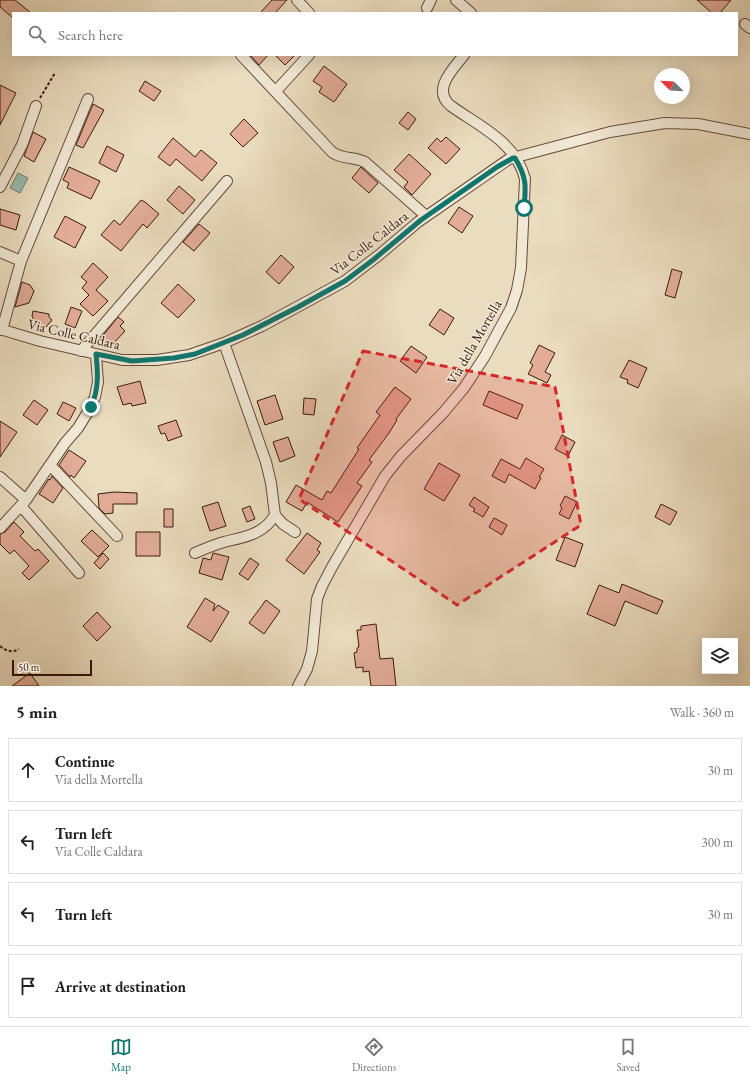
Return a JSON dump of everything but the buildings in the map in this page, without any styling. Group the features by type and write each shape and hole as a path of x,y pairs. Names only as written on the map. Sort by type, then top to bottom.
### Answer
{"street":[{"path":"297,0 308,12"},
{"path":"456,0 470,12"},
{"path":"242,56 333,153 341,158 355,158 365,162 426,216"},
{"path":"276,91 309,56"},
{"name":"Via della Mortella","path":"298,686 307,669 312,651 317,599 332,567 388,472 454,401 470,379 494,340 513,303 521,271 526,185 523,170 506,145 451,106 444,98 442,91 445,81 463,56"},
{"path":"1,329 21,261 88,99"},
{"path":"0,187 22,145 36,106"},
{"name":"Via Colle Caldara","path":"1,329 81,351 127,360 163,360 189,356 224,343 262,326 345,281 426,216 501,164 515,158 610,132 665,123 698,124 750,134"},
{"path":"81,351 227,181"},
{"path":"0,252 21,261"},
{"path":"224,343 266,462 271,483 275,515 283,524 295,532"},
{"path":"0,528 24,503 65,443 83,420 94,400 98,382 96,354"},
{"path":"50,465 94,509 117,536"},
{"path":"0,478 24,503 79,573"},
{"path":"195,553 254,534 267,526 275,515"}],"path":[{"path":"36,106 55,73"},
{"path":"0,646 10,651 19,649"}],"highlighted area":[{"path":"363,351 555,387 581,525 457,605 299,499"}],"water":[{"path":"18,173 28,178 20,193 10,188"}],"route":[{"path":"91,407 98,382 96,354 132,361 163,360 189,356 243,335 345,281 421,220 505,161 513,158 515,158 523,170 525,179 526,185 524,208"}]}
